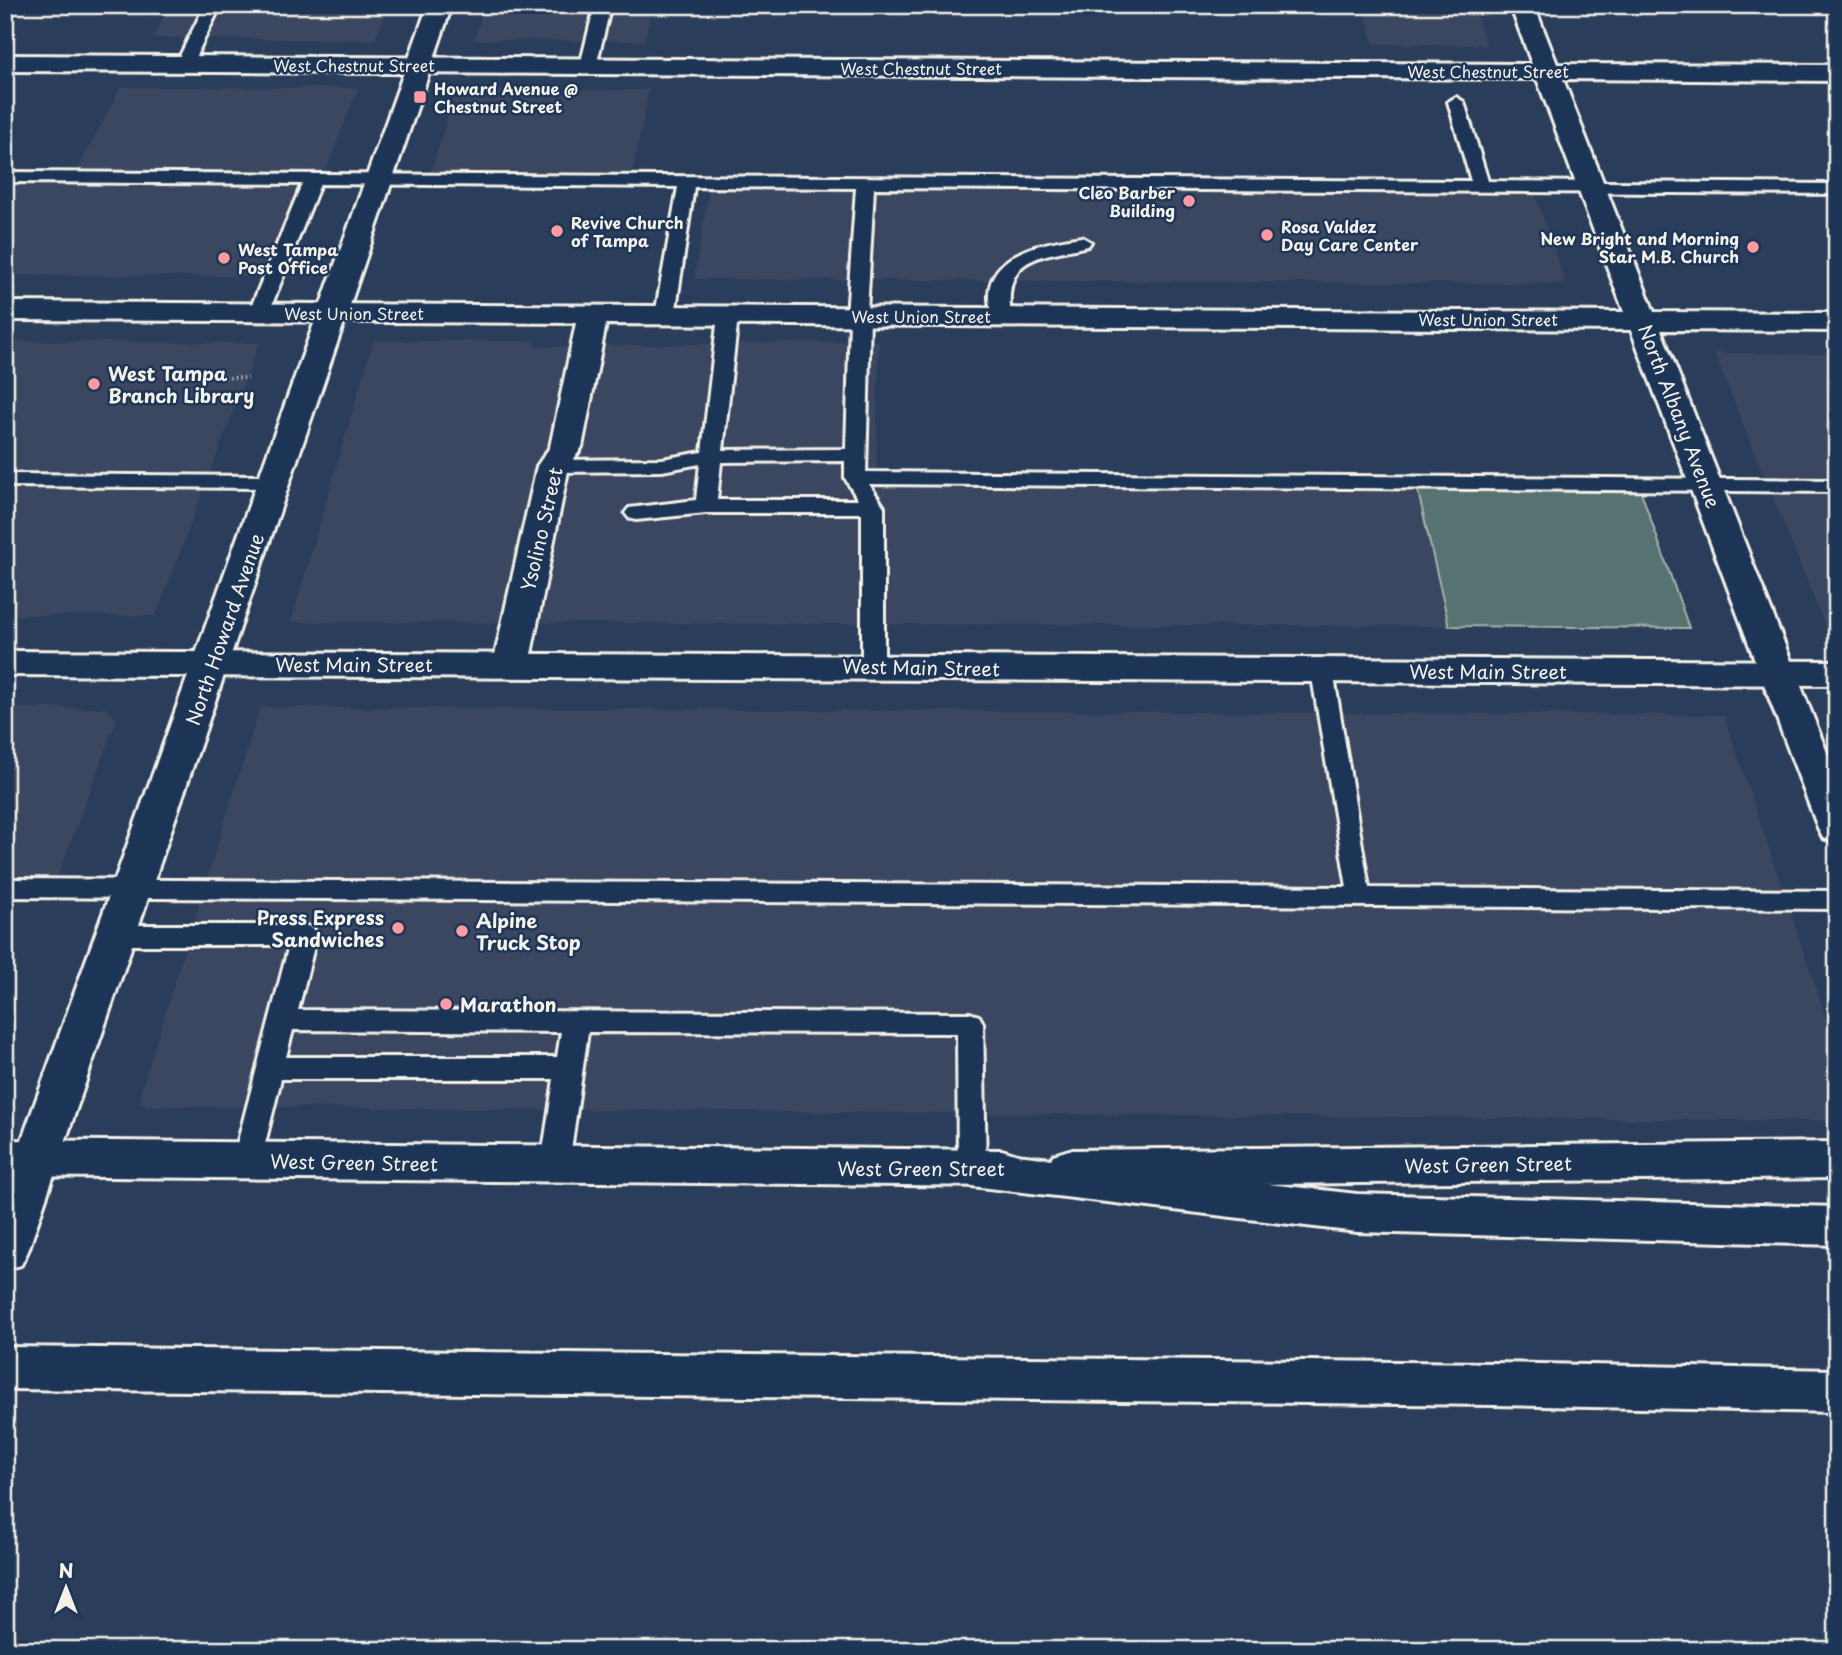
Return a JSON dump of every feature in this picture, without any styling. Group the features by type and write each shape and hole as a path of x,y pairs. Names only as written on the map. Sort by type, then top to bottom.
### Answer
{"main road":[{"name":"North Howard Avenue","path":"5,1251 22,1158 117,935 440,5"},
{"name":"North Albany Avenue","path":"1522,5 1837,828"},
{"name":"West Chestnut Street","path":"5,63 1837,73"},
{"name":"West Union Street","path":"5,311 1837,322"},
{"name":"Ysolino Street","path":"511,664 553,466 566,447 593,314"},
{"name":"West Main Street","path":"5,663 1837,673"},
{"name":"West Green Street","path":"22,1158 972,1168 1837,1160"},
{"path":"972,1168 1357,1213 1837,1226"},
{"path":"5,1368 1508,1384 1837,1391"}],"lane":[{"path":"184,64 213,5"},
{"path":"588,66 603,5"},
{"path":"1456,102 1481,186"},
{"path":"5,177 1837,188"},
{"path":"259,312 313,179"},
{"path":"865,187 858,316 855,478 873,507 873,666"},
{"path":"665,315 686,188"},
{"path":"1001,316 999,290 1005,274 1024,257 1051,247 1082,242"},
{"path":"706,506 728,316"},
{"path":"553,466 662,465 713,456 856,455"},
{"path":"855,478 1837,486"},
{"path":"5,480 276,482"},
{"path":"636,513 706,506 873,507"},
{"path":"1322,670 1358,885"},
{"path":"5,888 1837,900"},
{"path":"117,935 304,935 247,1160"},
{"path":"282,1020 970,1023 972,1168"},
{"path":"555,1164 576,1021"},
{"path":"270,1069 569,1068"}],"path":[{"path":"198,377 248,378"}],"shaded area":[{"path":"170,5 389,5 375,40 153,38"},
{"path":"485,5 652,5 645,41 474,40"},
{"path":"1363,5 1473,5 1486,45 1374,44"},
{"path":"121,87 358,88 285,277 5,275 5,184 69,185"},
{"path":"456,89 649,90 632,175 430,174"},
{"name":"Rosa Valdez Day Care Center","path":"710,184 1533,189 1566,284 694,279"},
{"path":"5,341 259,343 156,616 5,615"},
{"path":"373,341 536,341 535,347 879,341 876,481 1417,487 1449,626 291,622"},
{"path":"1714,353 1837,354 1837,631 1827,631"},
{"path":"260,707 1724,715 1837,1050 1837,1121 147,1106 141,1102 140,1094"},
{"path":"5,708 105,708 117,719 50,897 5,896"}],"green space":[{"path":"1417,487 1640,489 1689,628 1449,626"}],"place":[{"name":"Howard Avenue @ Chestnut Street","path":"420,97"},
{"name":"Cleo Barber Building","path":"1189,201"},
{"name":"Revive Church of Tampa","path":"557,231"},
{"name":"Rosa Valdez Day Care Center","path":"1267,235"},
{"name":"New Bright and Morning Star M.B. Church","path":"1753,247"},
{"name":"West Tampa Post Office","path":"224,258"},
{"name":"West Tampa Branch Library","path":"94,384"},
{"name":"Press Express Sandwiches","path":"398,928"},
{"name":"Alpine Truck Stop","path":"462,931"},
{"name":"Marathon","path":"446,1004"}]}
